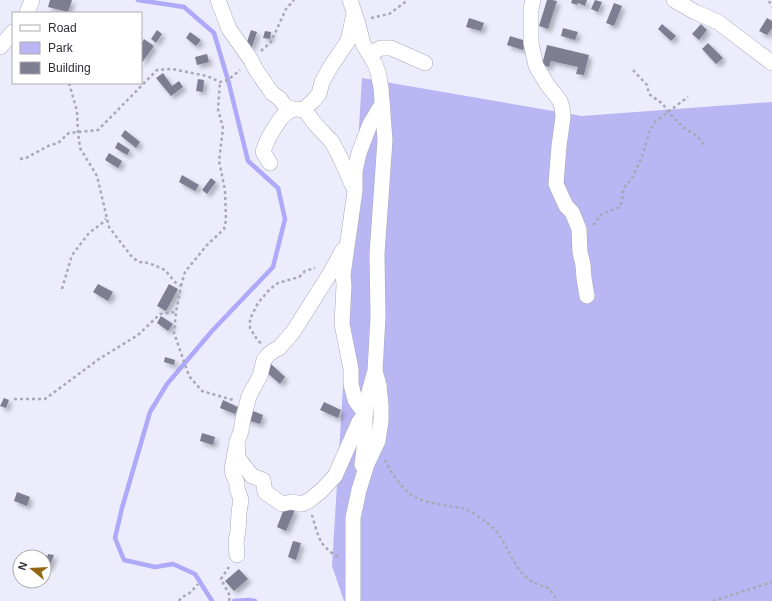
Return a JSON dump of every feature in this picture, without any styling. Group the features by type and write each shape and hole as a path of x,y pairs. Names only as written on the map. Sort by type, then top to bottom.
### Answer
{"street":[{"path":"27,12 32,0"},
{"path":"218,0 229,29 272,93 280,99 285,106 309,114 312,120 331,142 355,191"},
{"path":"533,0 531,9 531,43 536,66 560,101 562,108 563,117 556,184 566,206 572,212 579,229 580,252 587,296"},
{"path":"674,0 695,12 718,22 772,63"},
{"path":"354,13 363,44 378,72 381,88 385,140 377,254 378,317 375,371 365,414 365,441 359,490"},
{"path":"270,163 263,152 267,139 281,118 314,100 325,77 348,41 354,13"},
{"path":"0,47 12,33"},
{"path":"369,54 381,48 391,48 425,62"},
{"path":"365,414 356,400 351,384 351,369 342,324 344,285 343,275 355,191 355,171 359,153 370,124 382,104"},
{"path":"237,555 236,542 240,500 237,483 232,469 246,404 260,376 264,360 273,351 279,348 293,332 347,244"},
{"path":"353,601 353,518 359,490 367,464 378,441 381,421 379,385 375,371"},
{"path":"237,442 238,458 252,476 262,480 265,492 282,504 291,502 302,504 310,500 322,490 335,476 359,422 365,414"}],"path":[{"path":"20,159 26,158 48,146 58,143 69,133 98,130 157,70 172,69 207,76 220,82 228,80 271,42 286,9 294,0"},
{"path":"354,13 371,18 389,14 408,0"},
{"path":"770,1 772,8"},
{"path":"633,70 647,85 649,94 663,104 668,112 683,127 697,136 705,146"},
{"path":"220,82 218,109 223,128 219,161 225,190 226,220 224,229 207,245 185,272 176,312 174,333 189,376 202,391 246,404"},
{"path":"69,84 77,111 80,148 97,176 109,227 132,256 139,262 149,263 165,270 175,282 182,286"},
{"path":"579,229 595,224 600,215 620,207 623,189 632,178 642,157 650,130 656,121 688,97"},
{"path":"62,289 72,254 90,233 106,218"},
{"path":"273,351 258,341 250,328 250,319 258,303 270,289 278,283 299,277 305,271 322,266 334,267"},
{"path":"14,399 45,399 100,359 138,335 160,314 176,312"},
{"path":"378,441 381,452 389,468 411,495 420,500 465,509 487,522 498,533 526,578 540,586 549,588 558,601"},
{"path":"310,500 314,522 322,543 334,555 346,562 354,561"},
{"path":"229,601 230,596 221,579 237,555"},
{"path":"713,601 772,582"},
{"path":"179,601 191,592 198,584"}],"green space":[{"path":"362,78 582,116 772,102 772,601 344,601 332,566"}],"building":[{"path":"50,0 72,0 68,12 48,7"},
{"path":"547,0 557,1 548,29 539,26"},
{"path":"572,0 587,0 585,6 578,3 577,5 571,3"},
{"path":"595,0 602,2 598,12 591,9"},
{"path":"614,3 622,6 614,26 606,23"},
{"path":"469,18 484,23 481,31 466,27"},
{"path":"767,18 772,21 772,28 767,35 759,31"},
{"path":"662,24 676,36 671,41 658,29"},
{"path":"701,24 707,30 699,40 692,34"},
{"path":"563,28 578,32 575,40 561,36"},
{"path":"157,30 162,34 156,43 151,39"},
{"path":"251,30 257,32 252,47 246,45"},
{"path":"265,31 271,32 270,39 263,38"},
{"path":"190,32 201,40 196,46 186,38"},
{"path":"510,36 526,41 523,50 507,45"},
{"path":"144,39 154,46 142,63 142,42"},
{"path":"708,43 723,58 716,64 702,49"},
{"path":"547,45 589,55 584,75 576,74 578,67 551,61 549,67 542,65"},
{"path":"207,54 209,62 197,65 195,57"},
{"path":"163,73 172,86 179,81 183,87 171,96 156,78"},
{"path":"198,79 204,80 203,92 196,91"},
{"path":"125,130 140,142 136,148 121,136"},
{"path":"118,142 130,150 127,155 115,148"},
{"path":"109,153 122,161 118,168 105,160"},
{"path":"182,175 199,185 195,191 179,182"},
{"path":"211,178 216,182 207,194 202,190"},
{"path":"98,284 113,292 108,301 93,292"},
{"path":"169,284 178,289 166,311 157,306"},
{"path":"161,316 173,324 168,331 157,323"},
{"path":"165,357 175,360 174,365 164,362"},
{"path":"271,364 285,377 280,384 265,371"},
{"path":"4,398 9,400 6,408 0,406"},
{"path":"223,400 238,407 235,414 220,408"},
{"path":"324,402 341,410 338,418 320,410"},
{"path":"248,409 263,415 260,424 244,419"},
{"path":"202,433 215,437 213,445 200,441"},
{"path":"17,492 30,497 27,506 14,501"},
{"path":"285,506 295,510 286,531 277,527"},
{"path":"293,541 301,543 296,560 288,557"},
{"path":"239,569 248,579 234,591 225,581"}],"waterway":[{"path":"138,0 184,7 214,33 228,80 248,161 278,188 285,219 273,267 212,331 167,384 150,412 122,508 115,538 124,560 155,567 173,564 195,574 212,601"},
{"path":"234,601 255,601"}]}
